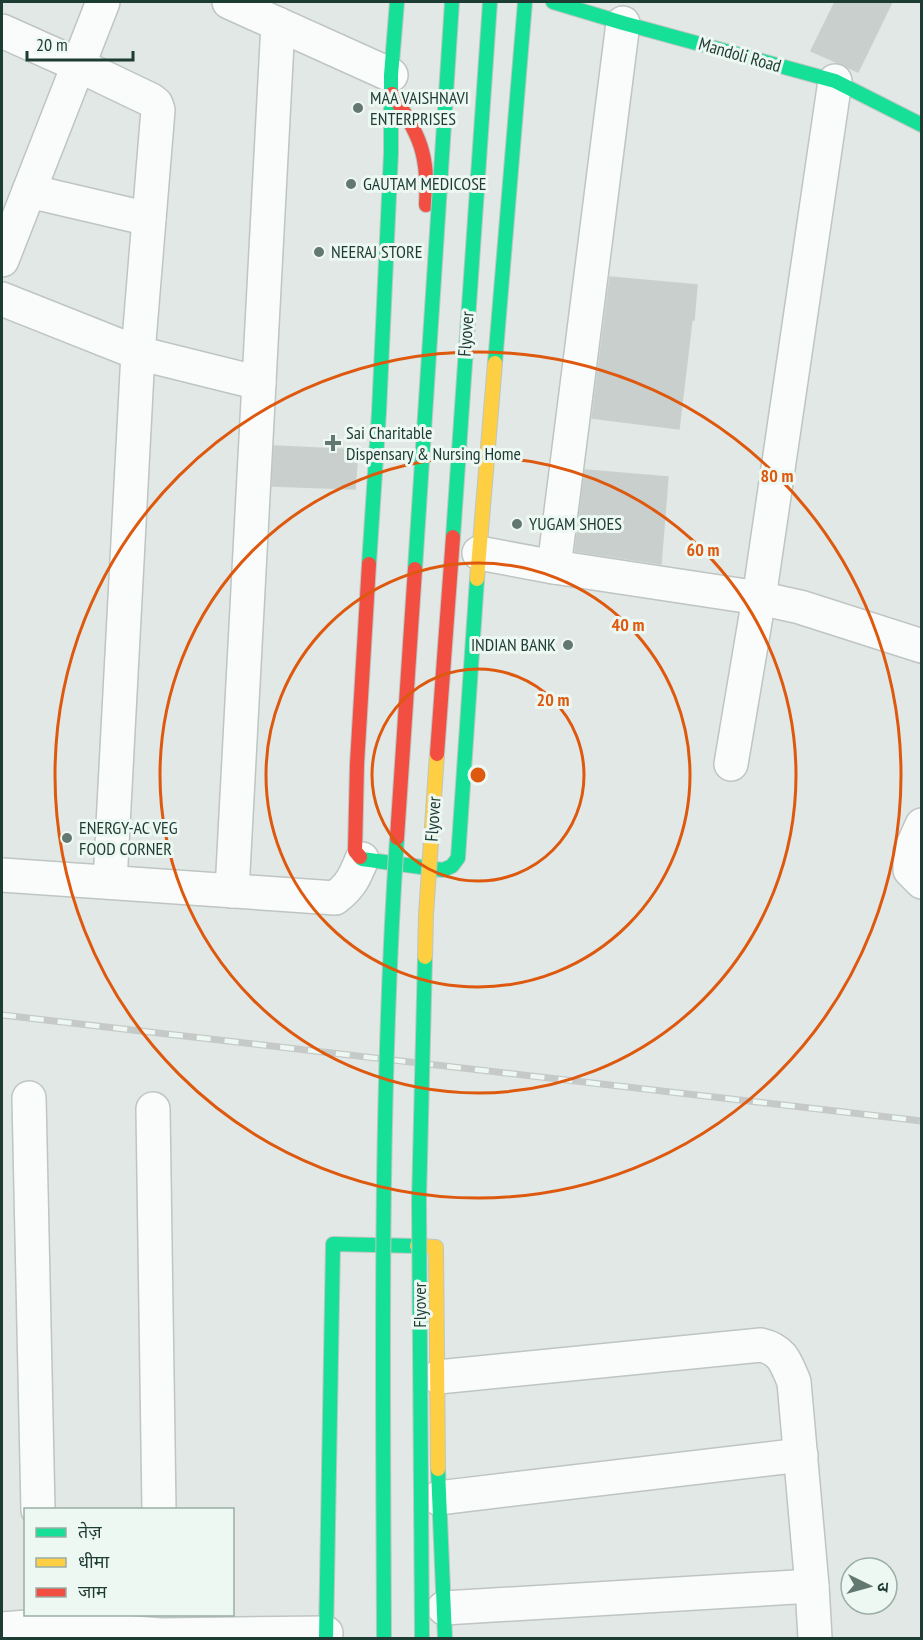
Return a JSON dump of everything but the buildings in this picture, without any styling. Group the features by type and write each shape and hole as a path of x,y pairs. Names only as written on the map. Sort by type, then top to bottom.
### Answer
{"street":[{"path":"2,260 104,2"},
{"path":"229,2 278,24 392,85 414,127 422,148 428,177 406,581"},
{"path":"397,2 379,412 357,764 355,851 362,859 443,870 456,864 459,858 479,554 525,2"},
{"name":"Flyover","path":"384,1638 383,1197 392,914 452,2"},
{"name":"Flyover","path":"422,1638 419,1201 426,915 490,2"},
{"name":"Mandoli Road","path":"553,2 835,81 921,125"},
{"path":"554,567 623,23"},
{"path":"232,891 278,24"},
{"path":"2,32 152,100 158,110 138,353 110,882"},
{"path":"730,764 759,598 835,81"},
{"path":"452,364 469,140 473,130 517,94"},
{"path":"29,191 149,219"},
{"path":"2,299 138,353 259,383"},
{"path":"479,554 759,598 800,607 921,646"},
{"path":"921,825 910,852 910,870 921,882"},
{"path":"2,875 335,898 346,890 353,880 362,859"},
{"path":"29,1098 38,1508"},
{"path":"153,1109 159,1508"},
{"path":"2,1629 40,1626 326,1636 333,1244 436,1247 438,1498 444,1623 812,1586"},
{"path":"438,1377 761,1345 773,1348 785,1360 794,1382 815,1638"},
{"path":"438,1498 801,1455"},
{"path":"370,1520 372,1638"}],"railway":[{"path":"2,1015 922,1121"}],"traffic: fast":[{"path":"369,564 379,412 391,153 391,75 397,2"},
{"path":"415,569 452,2"},
{"path":"453,537 490,2"},
{"path":"495,363 525,2"},
{"path":"553,2 835,81 922,125"},
{"path":"360,857 443,870 452,866 458,858 477,579"},
{"path":"384,1638 385,1138 387,1038 397,838"},
{"path":"422,1638 419,1201 425,957"},
{"path":"326,1638 333,1244 417,1246"},
{"path":"438,1469 445,1638"}],"traffic: slow":[{"path":"477,579 495,363"},
{"path":"425,957 437,754"},
{"path":"417,1246 436,1247 438,1469"}],"traffic: jam":[{"path":"392,94 410,121 421,146 426,173 426,205"},
{"path":"437,754 453,537"},
{"path":"360,857 355,851 357,764 369,564"},
{"path":"397,838 415,569"}],"place":[{"name":"MAA VAISHNAVI ENTERPRISES","path":"358,108"},
{"name":"GAUTAM MEDICOSE","path":"351,184"},
{"name":"NEERAJ STORE","path":"319,252"},
{"name":"Sai Charitable Dispensary & Nursing Home","path":"333,443"},
{"name":"YUGAM SHOES","path":"517,524"},
{"name":"INDIAN BANK","path":"568,645"},
{"name":"ENERGY-AC VEG FOOD CORNER","path":"67,838"}]}
